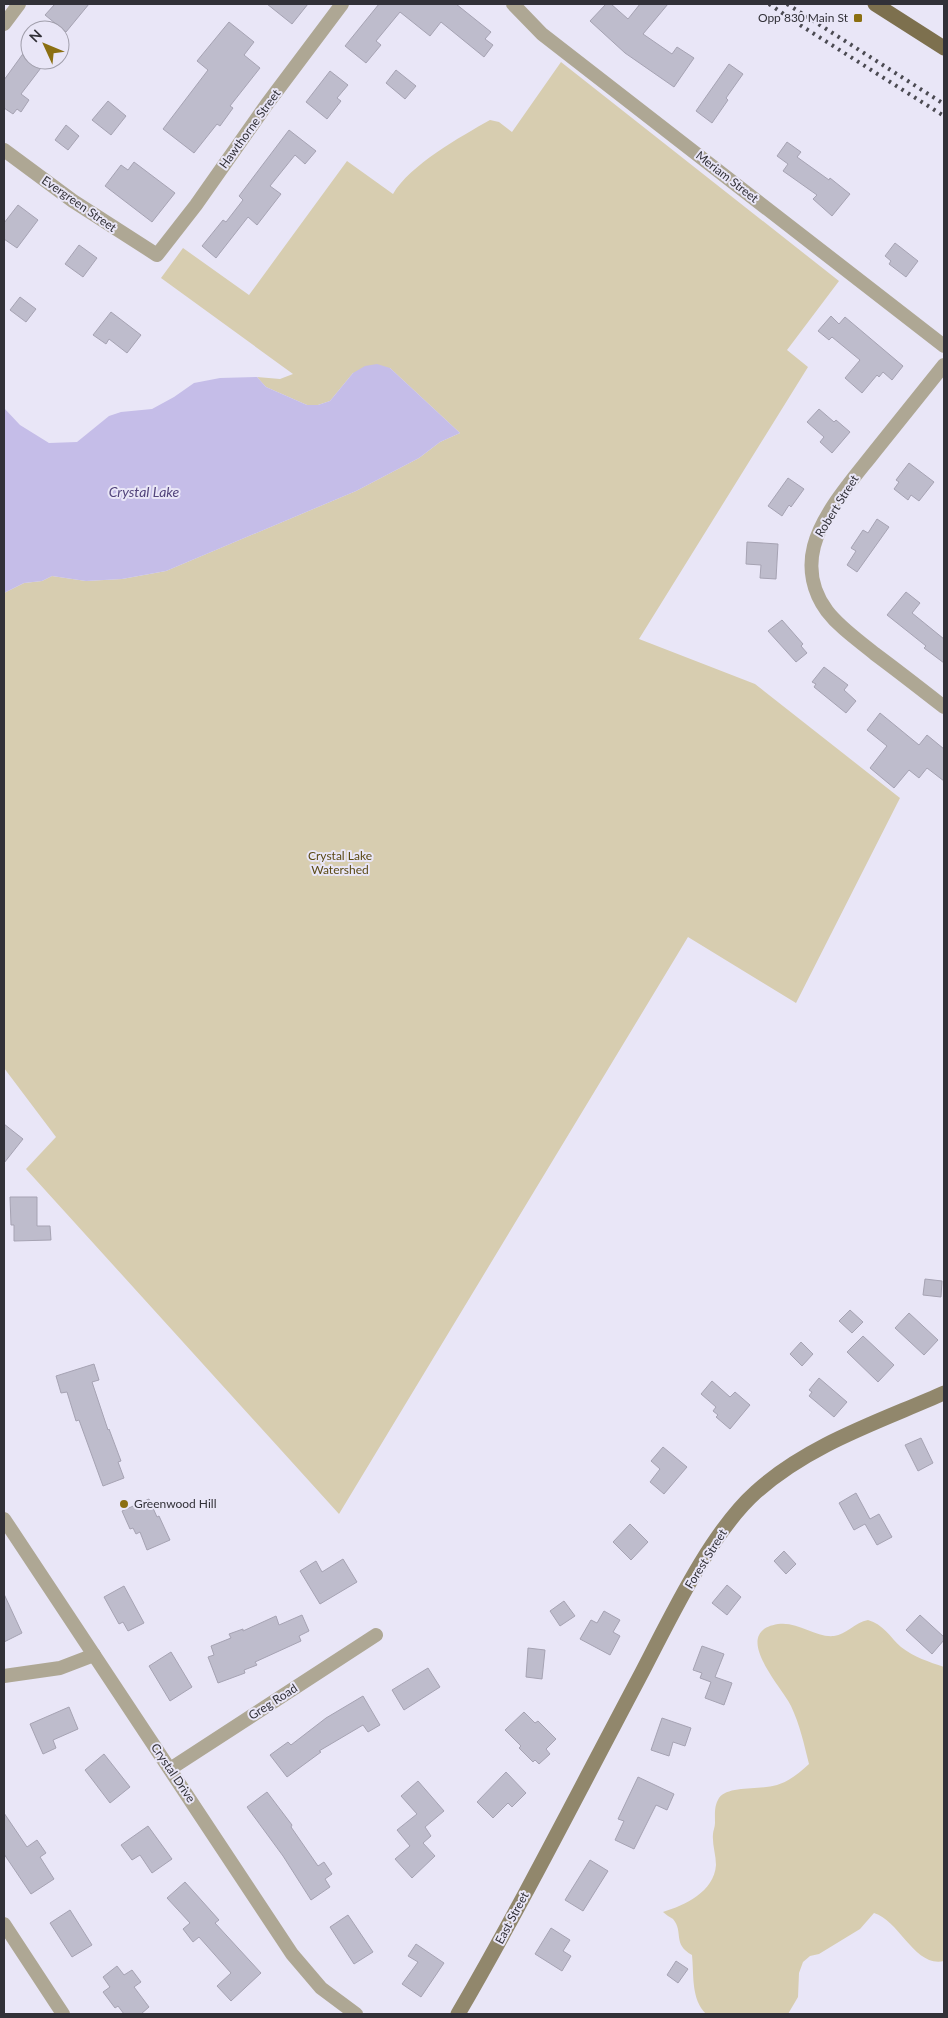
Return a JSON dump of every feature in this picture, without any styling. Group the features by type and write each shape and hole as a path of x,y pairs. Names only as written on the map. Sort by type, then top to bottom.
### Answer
{"main road":[{"path":"875,4 944,48"},
{"name":"Forest Street","path":"564,1821 691,1582 719,1536 742,1506 762,1486 796,1462 856,1431 944,1393"},
{"name":"East Street","path":"458,2014 564,1821"}],"street":[{"path":"4,24 19,4"},
{"name":"Hawthorne Street","path":"156,255 196,205 267,104 342,4"},
{"name":"Meriam Street","path":"513,4 542,34 944,346"},
{"name":"Evergreen Street","path":"4,150 94,215 156,255"},
{"name":"Robert Street","path":"944,365 845,489 822,526 816,540 812,558 812,578 819,599 833,619 944,707"},
{"name":"Crystal Drive","path":"4,1519 284,1943 326,1993 356,2014"},
{"name":"Greg Road","path":"170,1770 376,1635"},
{"path":"4,1676 60,1668 94,1655"},
{"path":"4,1924 63,2014"}],"green space":[{"name":"Crystal Lake Watershed","path":"561,62 839,281 787,350 808,367 639,639 755,684 900,798 796,1003 688,937 339,1514 26,1169 56,1137 4,1068 4,593 24,583 42,581 52,576 86,581 122,579 166,571 356,491 419,458 440,442 460,433 390,368 353,373 330,401 318,405 307,405 266,387 257,377 280,379 293,374 161,278 183,248 249,295 347,161 393,194 401,183 423,162 490,120 499,122 512,132"},
{"path":"868,1620 882,1628 906,1651 944,1667 944,1961 924,1958 892,1925 874,1913 860,1929 819,1954 810,1956 803,1962 799,1973 798,1997 788,2014 706,2014 701,2008 696,1994 692,1955 682,1947 678,1929 673,1919 663,1912 689,1901 710,1883 716,1865 713,1834 719,1798 723,1794 737,1789 771,1786 782,1783 809,1764 794,1713 763,1661 758,1648 758,1638 764,1629 778,1624 793,1625 820,1635 834,1636"}],"water":[{"name":"Crystal Lake","path":"377,364 390,368 460,433 440,442 419,458 356,491 166,571 122,579 86,581 52,576 42,581 24,583 4,593 4,408 20,425 49,443 77,442 109,416 121,412 152,409 194,383 220,378 257,377 266,387 307,405 318,405 330,401 353,373 365,366"}],"building":[{"path":"55,4 89,4 70,27 70,20 51,20 45,15"},
{"path":"267,4 308,4 292,24"},
{"path":"379,4 456,4 491,32 485,39 493,45 484,57 441,22 430,36 400,12 376,41 381,45 366,63 345,46"},
{"path":"606,4 611,4 628,19 640,4 668,4 643,34 672,54 677,47 694,58 674,87 625,53 590,21"},
{"path":"229,22 254,42 244,55 260,68 230,106 233,108 220,126 217,124 194,153 163,129 208,70 197,61"},
{"path":"20,58 20,70 39,70 21,94 29,100 21,112 17,109 13,114 4,108 4,80"},
{"path":"729,64 743,74 726,98 728,100 712,123 696,111"},
{"path":"396,70 416,86 405,99 386,83"},
{"path":"330,71 348,85 337,98 341,101 327,119 306,102"},
{"path":"108,101 126,116 111,135 92,120"},
{"path":"66,125 79,136 68,150 55,140"},
{"path":"289,130 316,151 305,164 295,155 270,186 281,194 257,225 248,217 216,258 202,246 223,220 226,222 243,200 239,196"},
{"path":"787,142 801,152 797,157 829,180 830,178 850,194 832,216 813,199 817,195 783,171 788,164 777,156"},
{"path":"134,162 175,193 152,222 105,186 121,165 128,170"},
{"path":"18,205 38,220 17,248 4,239 4,223"},
{"path":"895,243 918,261 906,277 889,264 891,261 885,256"},
{"path":"79,245 97,258 83,277 65,264"},
{"path":"20,297 36,309 26,322 10,310"},
{"path":"111,312 141,335 127,353 109,339 106,344 93,335"},
{"path":"831,316 839,324 845,317 903,366 892,380 883,372 879,377 877,375 862,393 845,378 860,360 832,337 829,340 818,331"},
{"path":"819,409 834,422 836,420 850,432 832,453 820,442 824,437 807,422"},
{"path":"909,463 934,482 919,501 911,495 908,500 894,489 899,482 896,480"},
{"path":"788,478 804,489 791,507 789,505 782,516 768,506"},
{"path":"877,519 889,527 857,572 847,565 856,551 851,548 863,530 868,533"},
{"path":"747,542 778,544 776,579 760,578 761,565 746,564"},
{"path":"906,592 920,603 912,613 944,639 944,663 887,615"},
{"path":"782,620 803,644 801,646 807,653 796,662 768,631"},
{"path":"824,667 848,685 844,690 856,701 846,713 814,687 816,684 812,682"},
{"path":"880,713 919,745 927,735 944,749 944,781 927,768 919,778 909,770 894,788 870,768 887,746 867,730"},
{"path":"4,1124 23,1139 4,1163"},
{"path":"10,1197 37,1197 37,1226 50,1226 51,1240 14,1241 14,1225 11,1225"},
{"path":"925,1279 942,1281 941,1297 923,1295"},
{"path":"850,1310 863,1322 852,1333 839,1321"},
{"path":"909,1313 938,1340 924,1355 895,1328"},
{"path":"863,1336 894,1365 878,1382 847,1352"},
{"path":"801,1342 813,1354 802,1366 790,1354"},
{"path":"94,1364 99,1380 92,1382 108,1430 121,1461 118,1462 124,1478 103,1486 79,1420 76,1421 67,1392 61,1393 56,1376"},
{"path":"819,1378 847,1402 834,1417 809,1396 812,1392 809,1390"},
{"path":"712,1381 730,1397 735,1392 750,1405 730,1429 716,1417 718,1415 713,1411 716,1407 701,1394"},
{"path":"921,1438 933,1463 918,1471 905,1445"},
{"path":"663,1447 687,1467 664,1494 650,1482 660,1469 651,1461"},
{"path":"856,1493 870,1519 879,1514 892,1537 877,1545 865,1524 854,1530 839,1503"},
{"path":"149,1499 170,1540 147,1550 140,1532 136,1534 133,1528 130,1529 122,1511"},
{"path":"630,1524 648,1542 631,1560 613,1542"},
{"path":"784,1551 796,1564 786,1574 774,1561"},
{"path":"343,1559 357,1582 320,1604 300,1571 316,1561 322,1572"},
{"path":"727,1585 741,1597 727,1615 712,1603"},
{"path":"124,1586 144,1623 128,1631 123,1622 119,1624 104,1597"},
{"path":"4,1594 22,1633 4,1642"},
{"path":"564,1601 575,1616 560,1626 550,1611"},
{"path":"604,1611 620,1620 613,1632 620,1636 610,1655 580,1639 591,1620 597,1623"},
{"path":"302,1615 309,1631 299,1636 301,1641 255,1662 257,1665 244,1670 245,1673 218,1683 208,1657 214,1655 211,1646 231,1638 229,1634 243,1629 243,1631 276,1616 279,1625"},
{"path":"920,1615 944,1637 944,1640 932,1654 906,1630"},
{"path":"702,1646 724,1654 715,1677 732,1683 724,1705 705,1698 711,1682 700,1678 702,1673 693,1670"},
{"path":"528,1648 545,1650 542,1679 526,1677"},
{"path":"171,1652 192,1687 170,1701 149,1666"},
{"path":"428,1668 440,1687 404,1710 392,1690"},
{"path":"363,1696 380,1725 368,1732 363,1725 319,1751 321,1752 287,1777 270,1755 288,1742 291,1745 326,1718"},
{"path":"69,1707 78,1729 53,1740 56,1748 43,1754 30,1724"},
{"path":"524,1712 535,1723 538,1721 556,1739 546,1749 550,1754 539,1764 535,1760 533,1762 519,1748 521,1746 505,1730"},
{"path":"662,1718 691,1728 685,1746 673,1742 669,1756 651,1750"},
{"path":"104,1754 130,1787 110,1803 85,1770"},
{"path":"506,1772 526,1793 512,1807 508,1803 493,1818 477,1802"},
{"path":"638,1777 674,1794 667,1810 656,1805 634,1849 615,1840 624,1821 618,1819"},
{"path":"418,1781 444,1811 425,1827 431,1836 423,1843 435,1856 412,1878 395,1859 410,1846 397,1830 417,1814 401,1796"},
{"path":"267,1792 292,1825 291,1827 318,1866 324,1862 332,1874 325,1879 330,1887 311,1900 283,1856 247,1807"},
{"path":"4,1813 27,1847 37,1840 46,1853 40,1857 54,1879 31,1894 4,1854"},
{"path":"148,1826 172,1859 152,1873 140,1855 132,1860 121,1845"},
{"path":"590,1860 608,1871 583,1911 565,1900"},
{"path":"185,1882 219,1920 215,1923 261,1973 231,2001 217,1986 231,1973 199,1937 193,1942 183,1929 190,1923 167,1898"},
{"path":"70,1910 92,1945 72,1957 50,1923"},
{"path":"348,1915 373,1952 354,1964 330,1927"},
{"path":"551,1928 570,1940 563,1951 571,1956 562,1971 535,1954"},
{"path":"416,1944 444,1963 421,1997 402,1984 418,1962 408,1956"},
{"path":"676,1961 688,1969 678,1983 667,1975"},
{"path":"117,1966 124,1975 132,1970 141,1982 134,1987 149,2007 141,2014 124,2014 118,2006 115,2008 103,1992 110,1987 103,1977"}],"railway":[{"path":"769,4 944,116"},
{"path":"787,4 944,104"}],"place":[{"name":"Opp 830 Main St","path":"858,18"},
{"name":"Greenwood Hill","path":"124,1504"}]}
